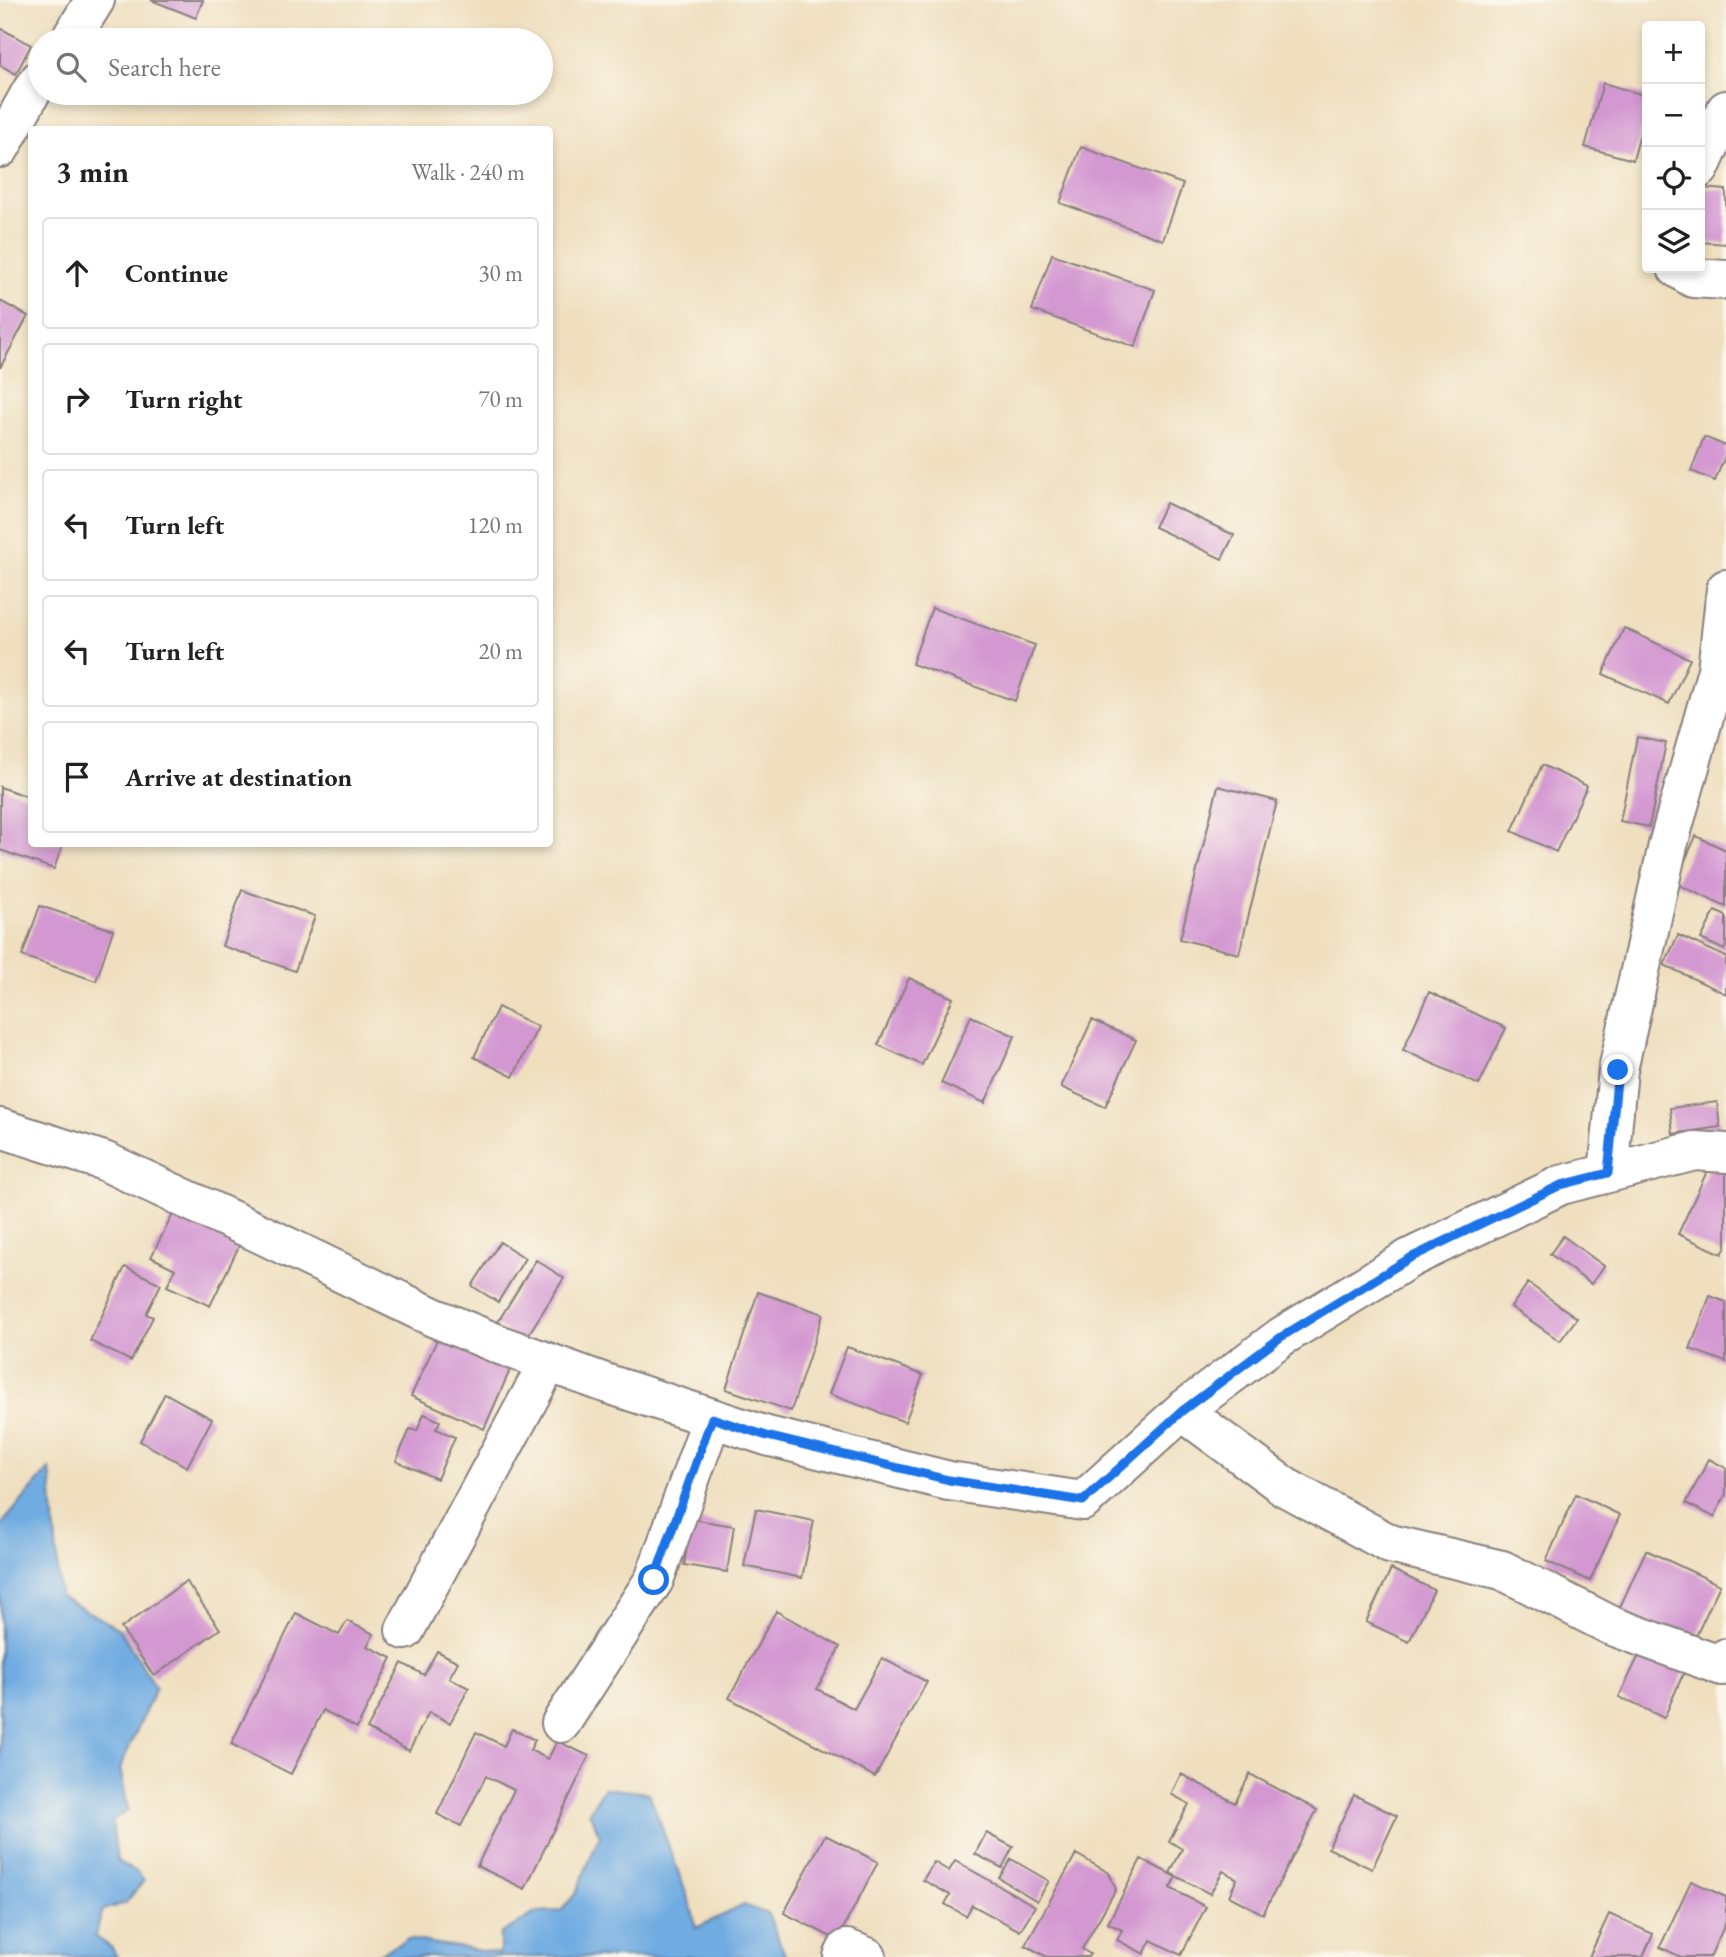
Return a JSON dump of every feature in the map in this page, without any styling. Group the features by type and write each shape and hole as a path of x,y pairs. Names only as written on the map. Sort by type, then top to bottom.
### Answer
{"street":[{"path":"80,28 95,0"},
{"path":"0,148 28,97"},
{"path":"1705,157 1726,110"},
{"path":"1684,273 1693,278 1726,279"},
{"path":"1608,1173 1618,1070 1668,845 1717,670 1726,589"},
{"path":"0,1128 104,1161 433,1317 548,1363 767,1436 949,1480 1083,1501 1182,1411 1281,1337 1410,1258 1561,1185 1695,1151 1726,1153"},
{"path":"405,1630 548,1363"},
{"path":"1182,1411 1285,1487 1390,1544 1502,1570 1612,1626 1722,1666 1726,1658"},
{"path":"561,1723 654,1580 712,1418"},
{"path":"843,1957 847,1949 867,1957"}],"water":[{"path":"50,1468 60,1596 119,1629 156,1687 120,1768 128,1810 112,1821 117,1861 137,1872 144,1881 125,1903 103,1910 95,1936 112,1948 117,1957 0,1957 0,1526"},
{"path":"604,1788 649,1793 692,1909 696,1928 744,1905 768,1914 786,1957 373,1957 408,1939 500,1954 500,1934 537,1912 561,1911 576,1893 600,1835 589,1812"}],"building":[{"path":"151,0 203,0 196,18"},
{"path":"0,28 28,43 28,51 16,74 0,65"},
{"path":"1603,83 1642,95 1642,127 1633,160 1585,147"},
{"path":"1081,147 1183,184 1163,240 1060,203"},
{"path":"1705,188 1726,190 1726,244 1705,242"},
{"path":"1052,254 1155,290 1135,347 1032,310"},
{"path":"0,301 28,316 0,368"},
{"path":"1704,437 1726,446 1726,454 1715,481 1691,471"},
{"path":"1166,503 1234,535 1222,559 1154,527"},
{"path":"932,608 1035,645 1015,701 912,664"},
{"path":"1624,628 1690,659 1669,704 1603,674"},
{"path":"1637,737 1666,743 1649,827 1620,821"},
{"path":"1542,765 1587,786 1556,852 1512,831"},
{"path":"1218,786 1277,801 1239,954 1180,939"},
{"path":"0,787 28,797 28,847 62,847 54,869 0,850"},
{"path":"1696,836 1726,850 1726,907 1675,883"},
{"path":"242,890 315,916 295,971 222,946"},
{"path":"40,906 113,930 96,981 22,956"},
{"path":"1715,911 1726,916 1724,950 1701,939"},
{"path":"1678,935 1726,957 1726,994 1664,965"},
{"path":"909,978 953,998 922,1065 878,1045"},
{"path":"1429,992 1506,1028 1479,1085 1403,1050"},
{"path":"498,1007 538,1027 513,1077 474,1057"},
{"path":"971,1016 1015,1036 985,1103 941,1083"},
{"path":"1092,1020 1136,1040 1105,1107 1061,1087"},
{"path":"1717,1102 1720,1127 1673,1134 1670,1108"},
{"path":"1709,1167 1726,1168 1726,1247 1722,1254 1678,1234"},
{"path":"175,1210 241,1242 210,1306 167,1286 175,1269 151,1257"},
{"path":"1563,1236 1604,1266 1591,1284 1550,1254"},
{"path":"500,1242 525,1258 498,1302 472,1286"},
{"path":"536,1260 564,1278 523,1343 496,1325"},
{"path":"125,1267 161,1284 146,1314 153,1317 131,1361 90,1341"},
{"path":"1528,1283 1577,1318 1560,1341 1511,1307"},
{"path":"758,1292 823,1314 791,1411 726,1389"},
{"path":"1710,1296 1726,1302 1726,1362 1690,1349"},
{"path":"442,1329 514,1361 484,1429 411,1396"},
{"path":"847,1347 923,1375 905,1422 829,1394"},
{"path":"165,1393 212,1419 187,1467 140,1441"},
{"path":"424,1414 440,1421 436,1429 455,1437 437,1479 396,1461 410,1429 417,1431"},
{"path":"1709,1459 1726,1468 1726,1494 1714,1517 1686,1503"},
{"path":"1576,1494 1620,1515 1590,1581 1546,1561"},
{"path":"756,1509 814,1521 802,1578 744,1566"},
{"path":"691,1519 734,1526 727,1572 684,1565"},
{"path":"1646,1550 1720,1585 1689,1651 1615,1618"},
{"path":"1391,1569 1434,1590 1409,1642 1366,1622"},
{"path":"186,1581 220,1629 154,1676 121,1628"},
{"path":"776,1611 840,1647 817,1689 854,1709 882,1658 927,1682 875,1777 729,1698"},
{"path":"296,1613 339,1635 347,1621 374,1634 367,1646 392,1658 357,1728 323,1710 291,1774 231,1744"},
{"path":"437,1651 458,1662 449,1678 469,1688 450,1723 429,1712 409,1751 367,1729 402,1663 424,1675"},
{"path":"1641,1651 1684,1672 1664,1718 1619,1697"},
{"path":"512,1729 535,1740 530,1750 548,1759 557,1741 589,1756 525,1889 477,1866 514,1790 486,1776 461,1826 437,1814 476,1732 504,1746"},
{"path":"1181,1774 1235,1803 1250,1774 1317,1810 1263,1914 1229,1896 1237,1879 1223,1871 1210,1894 1170,1873 1182,1849 1169,1841 1189,1804 1171,1794"},
{"path":"1354,1795 1397,1816 1372,1869 1328,1848"},
{"path":"986,1833 1013,1847 1002,1868 975,1854"},
{"path":"825,1835 878,1862 837,1940 784,1913"},
{"path":"1076,1854 1109,1873 1116,1889 1082,1949 1090,1954 1088,1957 1047,1957 1025,1945"},
{"path":"1011,1859 1049,1881 1037,1901 999,1878"},
{"path":"1141,1859 1176,1877 1170,1888 1206,1907 1181,1955 1151,1940 1144,1954 1117,1940 1122,1930 1108,1923"},
{"path":"955,1861 1035,1906 1020,1931 972,1905 966,1916 945,1904 950,1895 923,1880 934,1862 949,1871"},
{"path":"1691,1881 1726,1897 1726,1922 1710,1957 1681,1957 1660,1947"},
{"path":"1609,1914 1653,1934 1643,1957 1589,1957"}],"route":[{"path":"654,1580 712,1418 767,1436 949,1480 1083,1501 1182,1411 1281,1337 1410,1258 1561,1185 1608,1173 1618,1070"}]}
